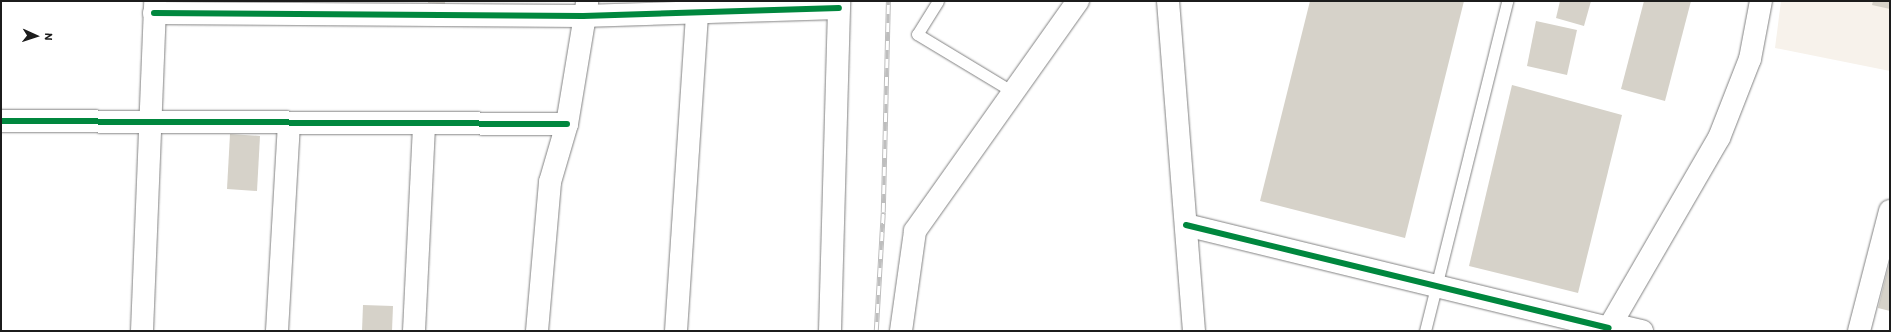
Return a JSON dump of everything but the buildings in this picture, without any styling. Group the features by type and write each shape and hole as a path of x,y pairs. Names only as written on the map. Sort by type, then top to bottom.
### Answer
{"street":[{"path":"902,331 915,231 1078,1"},
{"path":"1168,1 1194,331"},
{"path":"1609,328 1719,138 1750,59 1760,1"},
{"path":"142,331 154,7 585,9 697,13 839,4 830,331"},
{"path":"537,331 550,182 567,124 585,9"},
{"path":"676,331 697,13"},
{"path":"1,121 150,124 567,124"},
{"path":"277,331 289,124"},
{"path":"414,331 424,124"},
{"path":"1859,331 1890,211"},
{"path":"1186,225 1609,328 1642,331"}],"lane":[{"path":"938,1 917,34 1013,92"},
{"path":"1425,331 1507,1"}],"shaded area":[{"path":"1781,1 1890,1 1890,71 1775,48"}],"railway":[{"path":"876,331 883,212 888,1"}],"cycle path":[{"path":"154,13 583,16 839,8"},
{"path":"1,121 567,124"},
{"path":"1186,225 1609,328"}]}
